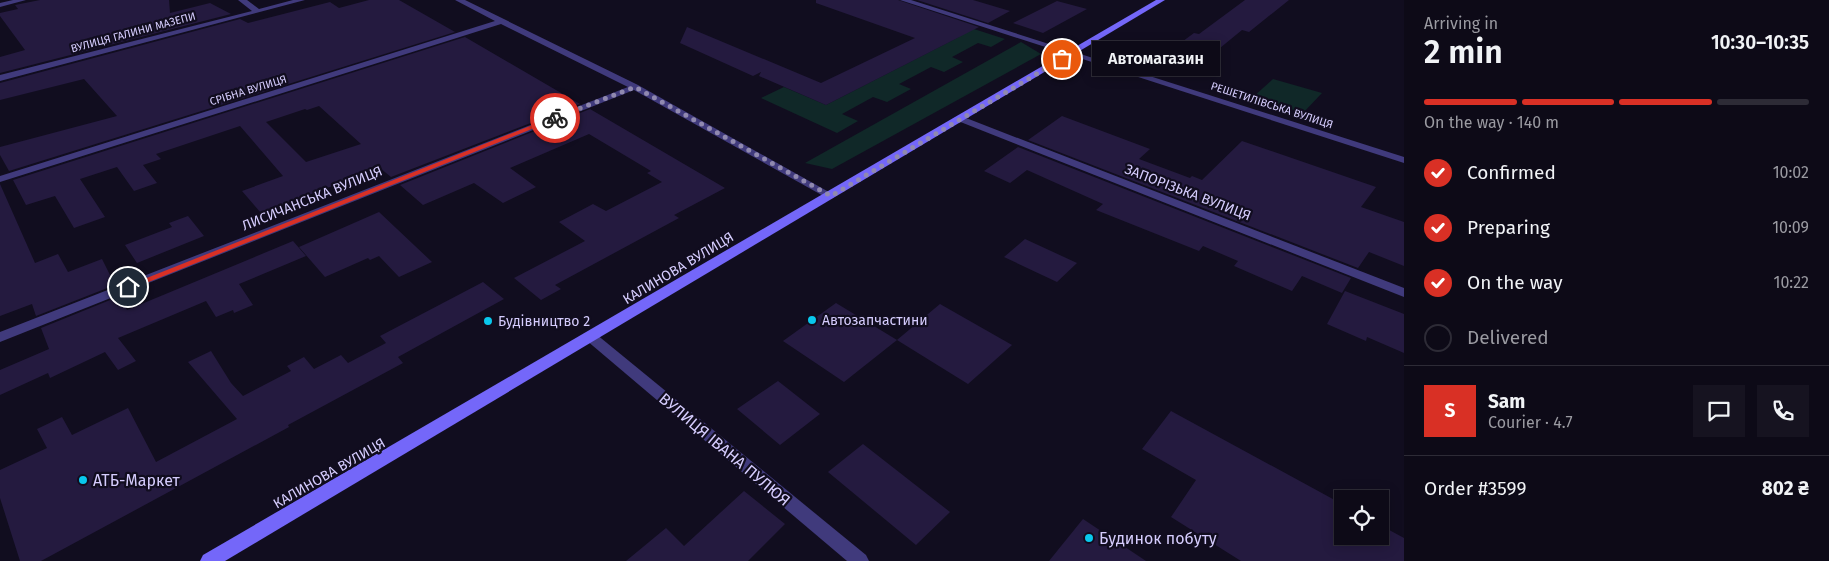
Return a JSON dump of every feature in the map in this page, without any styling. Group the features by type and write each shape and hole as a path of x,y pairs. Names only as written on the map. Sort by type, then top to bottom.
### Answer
{"main road":[{"name":"КАЛИНОВА ВУЛИЦЯ","path":"209,561 1161,0"}],"street":[{"path":"0,5 22,0"},
{"path":"242,0 257,11"},
{"name":"ВУЛИЦЯ ГАЛИНИ МАЗЕПИ","path":"0,78 301,0"},
{"path":"459,0 635,87 831,196"},
{"name":"РЕШЕТИЛІВСЬКА ВУЛИЦЯ","path":"904,0 1404,160"},
{"name":"СРІБНА ВУЛИЦЯ","path":"0,179 502,22"},
{"name":"ЛИСИЧАНСЬКА ВУЛИЦЯ","path":"0,337 635,87"},
{"name":"ЗАПОРІЗЬКА ВУЛИЦЯ","path":"961,119 1404,293"},
{"name":"ВУЛИЦЯ ІВАНА ПУЛЮЯ","path":"591,337 860,561"}],"green space":[{"path":"949,21 1005,39 991,47 978,43 952,57 963,62 944,72 931,67 899,84 911,89 887,102 873,97 842,114 858,121 837,133 761,98 784,87 826,105 959,37"},
{"path":"1021,42 1041,54 832,169 805,163"},
{"path":"1273,79 1322,93 1303,113 1253,97"}],"building":[{"path":"40,0 169,0 170,13 210,3 231,14 0,73 0,57 25,50 0,16 0,13 18,9 15,5"},
{"path":"369,0 399,0 455,32 9,171 0,155 0,147 117,116 84,79 0,100 0,83 240,19 248,23 330,2 339,8"},
{"path":"816,0 898,0 979,27 826,105 759,76 761,72 753,76 680,43 687,27 821,83 915,38 816,3"},
{"path":"917,0 973,0 1010,11 988,23"},
{"path":"1245,0 1289,0 1249,32 1242,30 1187,75 1152,64 1194,33 1199,34"},
{"path":"1057,1 1087,9 1043,33 1013,23"},
{"path":"465,37 580,104 391,177 380,168 261,213 242,191 283,176 240,126 156,154 161,159 143,165 157,183 134,191 117,167 80,179 105,217 74,228 55,196 26,205 13,180","holes":["319,106 361,144 306,162 266,122"]},
{"path":"590,109 725,188 674,215 679,218 555,285 561,289 541,300 514,278 585,241 559,222 593,204 606,211 662,182 647,173 651,171 589,134 510,168 536,187 503,203 474,183 423,205 400,185"},
{"path":"1062,116 1150,149 1139,159 1190,178 1192,176 1202,180 1242,141 1376,187 1361,207 1404,222 1404,266 1369,252 1358,268 1028,140"},
{"path":"1018,147 1351,278 1342,293 1302,276 1292,291 1234,266 1238,261 1203,246 1199,251 1096,210 1103,204 1027,170 1010,183 984,171"},
{"path":"0,184 35,263 58,254 68,272 102,259 115,285 36,316 32,304 0,316"},
{"path":"379,212 432,262 399,277 379,256 370,260 368,258 325,277 299,247"},
{"path":"188,216 204,236 137,263 125,245 172,227 169,223"},
{"path":"1025,239 1077,263 1057,282 1004,257"},
{"path":"293,241 306,256 239,284 253,305 234,313 233,310 216,317 206,301 118,338 136,361 118,370 105,352 50,378 48,373 0,395 0,370 49,349 41,328 120,296 127,310"},
{"path":"483,282 504,299 398,357 403,363 41,561 20,561 0,498 0,470 47,448 37,429 62,417 72,435 128,408 156,462 237,419 188,362 211,351 231,383 243,396 291,371 287,366 304,357 314,369 341,355 348,363 386,343 380,336"},
{"path":"1345,291 1404,314 1404,353 1367,337 1366,341 1327,324"},
{"path":"836,303 897,340 844,382 783,341"},
{"path":"940,304 1012,345 968,384 897,340"},
{"path":"778,381 820,414 780,445 737,409"},
{"path":"1171,411 1334,500 1334,545 1389,545 1389,530 1404,538 1404,561 1241,561 1171,517 1196,480 1142,449"},
{"path":"863,444 950,512 916,545 828,472"},
{"path":"744,491 785,524 748,561 626,561 666,528 684,546"},
{"name":"Будинок побуту","path":"1083,519 1146,561 1049,561"}],"way so far":[{"path":"555,118 635,87 831,196 1062,59"}],"place":[{"name":"Автомагазин","path":"1062,59"},
{"name":"Автозапчастини","path":"812,320"},
{"name":"Будівництво 2","path":"488,321"},
{"name":"АТБ-Маркет","path":"83,480"},
{"name":"Будинок побуту","path":"1089,538"}],"route":[{"path":"128,287 555,118"}]}
